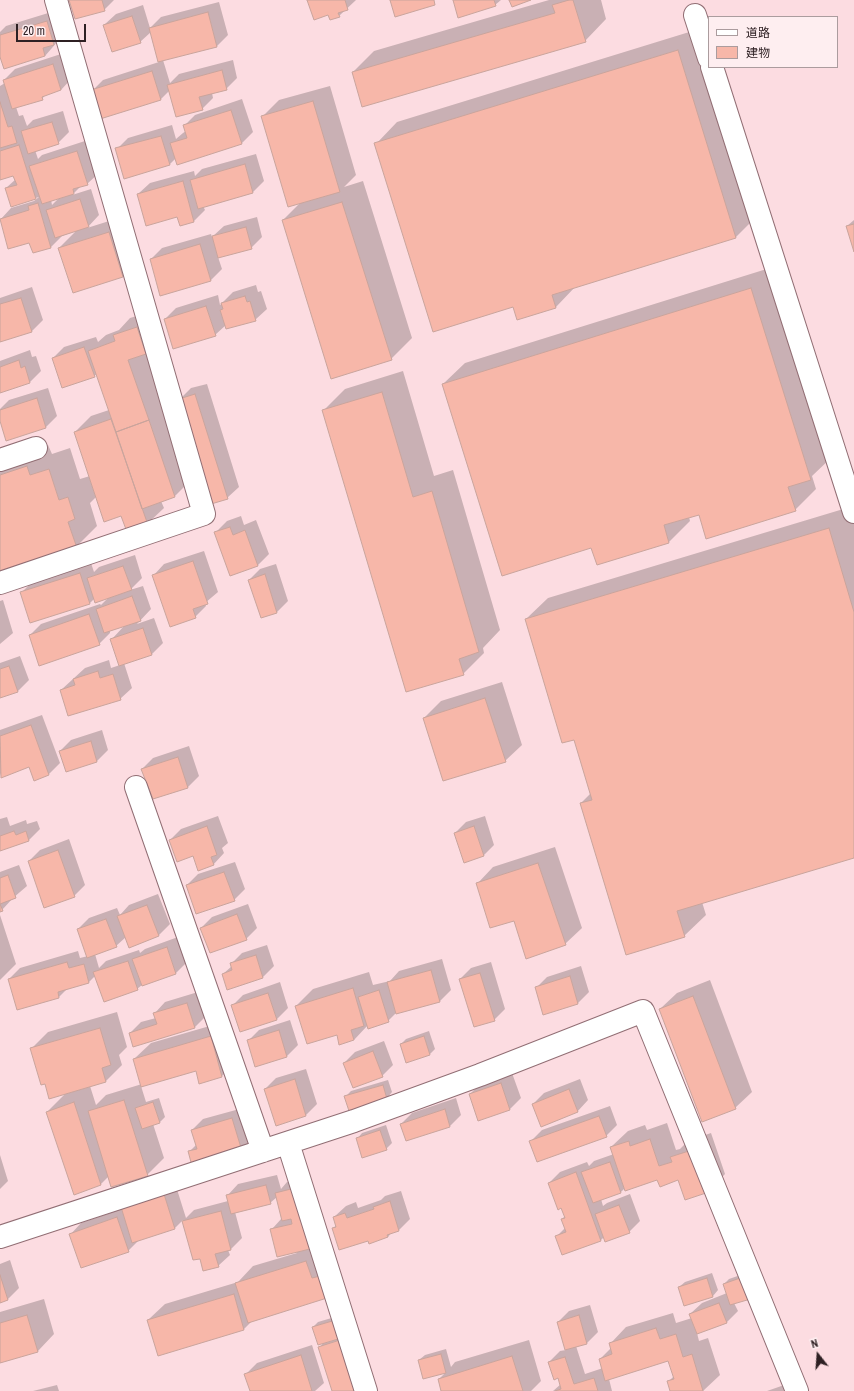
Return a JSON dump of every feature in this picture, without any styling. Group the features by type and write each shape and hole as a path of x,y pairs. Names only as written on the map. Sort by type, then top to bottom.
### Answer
{"street":[{"path":"0,583 204,514 56,0"},
{"path":"695,15 708,55"},
{"path":"712,68 854,512"},
{"path":"0,460 36,448"},
{"path":"136,787 263,1151"},
{"path":"0,1237 354,1121 480,1075 643,1011 797,1391"},
{"path":"288,1142 366,1391"}],"building":[{"path":"69,0 102,0 105,11 75,19"},
{"path":"307,0 345,0 348,10 338,13 340,17 330,20 328,15 314,20"},
{"path":"390,0 434,0 435,5 395,17"},
{"path":"453,0 494,0 496,6 458,18"},
{"path":"509,0 531,0 512,7"},
{"path":"573,0 586,42 362,107 352,72 555,13 552,5"},
{"path":"208,12 217,47 158,62 149,28"},
{"path":"132,16 141,43 112,52 103,25"},
{"path":"47,21 54,45 43,48 45,56 4,69 0,57 0,35"},
{"path":"678,50 736,238 552,295 556,308 517,320 513,307 433,332 374,143"},
{"path":"53,64 61,90 42,97 43,100 12,109 3,80"},
{"path":"222,70 227,90 199,97 203,110 176,117 167,85"},
{"path":"152,71 161,100 100,119 91,90"},
{"path":"313,101 340,192 288,207 261,116"},
{"path":"0,102 8,127 12,126 17,143 0,148"},
{"path":"231,110 242,144 177,165 170,143 187,138 183,125"},
{"path":"52,122 59,144 28,154 21,131"},
{"path":"161,136 170,165 124,179 115,148"},
{"path":"19,145 36,199 11,207 5,188 17,185 13,176 0,180 0,151"},
{"path":"77,151 88,185 73,189 74,194 42,204 29,166"},
{"path":"245,164 253,193 198,209 190,180"},
{"path":"183,181 194,222 180,226 177,217 146,226 137,194"},
{"path":"80,199 89,227 55,238 46,210"},
{"path":"342,202 392,360 331,379 282,220"},
{"path":"38,203 51,248 33,253 29,243 8,249 0,219 29,210 28,206"},
{"path":"854,224 854,252 846,226"},
{"path":"246,227 252,249 218,258 212,236"},
{"path":"109,232 123,277 73,293 58,248"},
{"path":"200,244 211,281 160,296 150,259"},
{"path":"751,288 811,480 788,487 796,511 706,539 699,515 664,525 669,543 597,565 591,548 502,576 442,384"},
{"path":"245,296 247,302 250,301 256,321 226,329 220,310 223,309 221,303"},
{"path":"21,298 32,332 0,342 0,304"},
{"path":"206,306 216,336 173,349 164,319"},
{"path":"137,327 146,354 128,360 149,420 116,432 88,351 115,341 113,335"},
{"path":"84,347 95,377 62,388 52,358"},
{"path":"19,360 21,368 25,366 30,383 0,393 0,367"},
{"path":"382,392 413,497 432,491 479,652 459,659 464,675 406,692 322,410"},
{"path":"195,394 228,499 211,504 179,399"},
{"path":"37,398 46,428 6,441 0,421 0,410"},
{"path":"111,419 148,525 127,532 121,516 104,522 74,432"},
{"path":"149,420 175,497 142,509 116,432"},
{"path":"27,466 30,475 49,469 59,500 68,497 75,519 68,522 77,548 0,573 0,475"},
{"path":"230,527 233,535 245,530 258,566 230,576 214,532"},
{"path":"829,528 854,612 854,858 677,911 685,937 626,955 580,803 592,800 574,740 562,743 525,619"},
{"path":"193,561 208,604 193,609 196,618 170,627 152,575"},
{"path":"123,566 132,590 95,603 87,578"},
{"path":"80,573 90,604 30,623 20,592"},
{"path":"265,574 277,613 261,618 248,580"},
{"path":"132,596 141,621 104,633 96,609"},
{"path":"89,614 100,645 39,666 29,635"},
{"path":"143,628 152,655 119,666 110,639"},
{"path":"9,666 18,692 0,698 0,669"},
{"path":"98,671 100,678 113,674 121,700 68,716 60,690 75,685 73,679"},
{"path":"485,698 506,762 443,781 423,718"},
{"path":"31,725 49,775 34,781 29,767 1,778 0,736"},
{"path":"91,741 97,762 66,772 59,751"},
{"path":"178,757 188,788 153,799 141,769"},
{"path":"207,826 217,855 211,857 214,865 198,871 193,856 177,862 169,840"},
{"path":"474,826 484,856 464,863 454,833"},
{"path":"14,831 16,835 26,831 29,841 0,851 0,836"},
{"path":"58,850 75,897 44,908 28,861"},
{"path":"538,863 566,945 526,959 514,921 490,928 476,883"},
{"path":"224,872 235,901 196,914 186,885"},
{"path":"8,875 16,898 0,904 0,878"},
{"path":"0,904 3,911 0,912"},
{"path":"147,905 159,936 129,948 117,916"},
{"path":"237,914 247,940 210,953 200,928"},
{"path":"106,919 117,947 87,958 77,929"},
{"path":"167,947 176,974 142,986 132,959"},
{"path":"256,955 263,978 227,990 222,974 232,970 230,963"},
{"path":"128,961 138,990 104,1002 93,972"},
{"path":"67,962 69,968 84,964 89,983 58,992 59,998 17,1010 8,979"},
{"path":"431,970 440,1002 396,1014 387,982"},
{"path":"480,973 495,1021 474,1027 459,979"},
{"path":"570,976 578,1004 543,1015 535,987"},
{"path":"353,988 364,1026 351,1030 354,1040 339,1045 337,1035 307,1044 295,1006"},
{"path":"379,990 389,1022 368,1029 358,997"},
{"path":"268,993 277,1020 240,1032 231,1005"},
{"path":"693,996 736,1109 702,1122 659,1009"},
{"path":"187,1003 195,1028 133,1047 129,1033 157,1024 153,1013"},
{"path":"100,1028 111,1065 102,1068 106,1082 49,1099 45,1084 41,1085 30,1048"},
{"path":"279,1030 287,1057 255,1067 247,1040"},
{"path":"211,1036 222,1077 199,1084 196,1071 141,1087 133,1059"},
{"path":"424,1036 430,1055 406,1063 400,1044"},
{"path":"373,1051 383,1077 353,1088 343,1063"},
{"path":"295,1079 306,1116 276,1126 264,1089"},
{"path":"501,1083 510,1110 478,1121 469,1094"},
{"path":"383,1085 387,1099 349,1111 344,1096"},
{"path":"569,1089 578,1112 541,1127 532,1104"},
{"path":"124,1100 148,1176 111,1187 88,1111"},
{"path":"74,1102 101,1185 74,1195 46,1112"},
{"path":"153,1102 160,1123 142,1129 135,1108"},
{"path":"445,1109 450,1127 406,1141 400,1124"},
{"path":"599,1116 607,1137 537,1162 529,1141"},
{"path":"232,1118 242,1151 192,1166 188,1151 197,1149 191,1130"},
{"path":"380,1130 387,1150 362,1158 356,1138"},
{"path":"650,1139 659,1166 672,1162 670,1157 695,1149 709,1192 685,1200 678,1180 660,1187 657,1180 625,1191 610,1147 629,1141 630,1146"},
{"path":"610,1162 621,1193 593,1203 581,1172"},
{"path":"576,1172 601,1241 562,1255 555,1236 566,1232 561,1219 565,1218 561,1208 558,1210 548,1183"},
{"path":"266,1185 271,1204 231,1214 226,1195"},
{"path":"295,1188 310,1249 277,1257 270,1229 292,1224 291,1219 282,1221 275,1193"},
{"path":"164,1194 175,1229 132,1243 121,1207"},
{"path":"390,1201 399,1231 369,1244 368,1241 339,1250 332,1228 336,1227 333,1217 345,1213 347,1218 374,1209 373,1207"},
{"path":"619,1205 630,1233 605,1242 595,1214"},
{"path":"221,1211 231,1250 215,1254 219,1267 203,1271 200,1259 193,1260 182,1221"},
{"path":"117,1217 129,1252 81,1268 69,1234"},
{"path":"306,1261 312,1278 320,1276 327,1298 248,1323 235,1283"},
{"path":"0,1275 8,1300 0,1303"},
{"path":"746,1276 754,1298 730,1305 723,1284"},
{"path":"707,1278 713,1297 684,1306 678,1287"},
{"path":"234,1294 244,1330 158,1356 147,1320"},
{"path":"719,1303 727,1323 697,1334 689,1314"},
{"path":"27,1315 38,1352 0,1363 0,1323"},
{"path":"579,1315 587,1344 565,1350 557,1322"},
{"path":"339,1319 345,1337 318,1345 312,1327"},
{"path":"656,1328 660,1339 676,1334 683,1357 692,1354 703,1391 670,1391 667,1381 674,1379 668,1361 605,1381 599,1359 612,1354 609,1343"},
{"path":"343,1339 360,1391 332,1391 318,1347"},
{"path":"441,1354 446,1373 423,1379 418,1360"},
{"path":"301,1355 312,1391 250,1391 244,1374"},
{"path":"512,1356 523,1391 441,1391 438,1379"},
{"path":"565,1357 574,1384 594,1378 598,1391 555,1391 561,1389 558,1378 554,1380 548,1362"}]}
